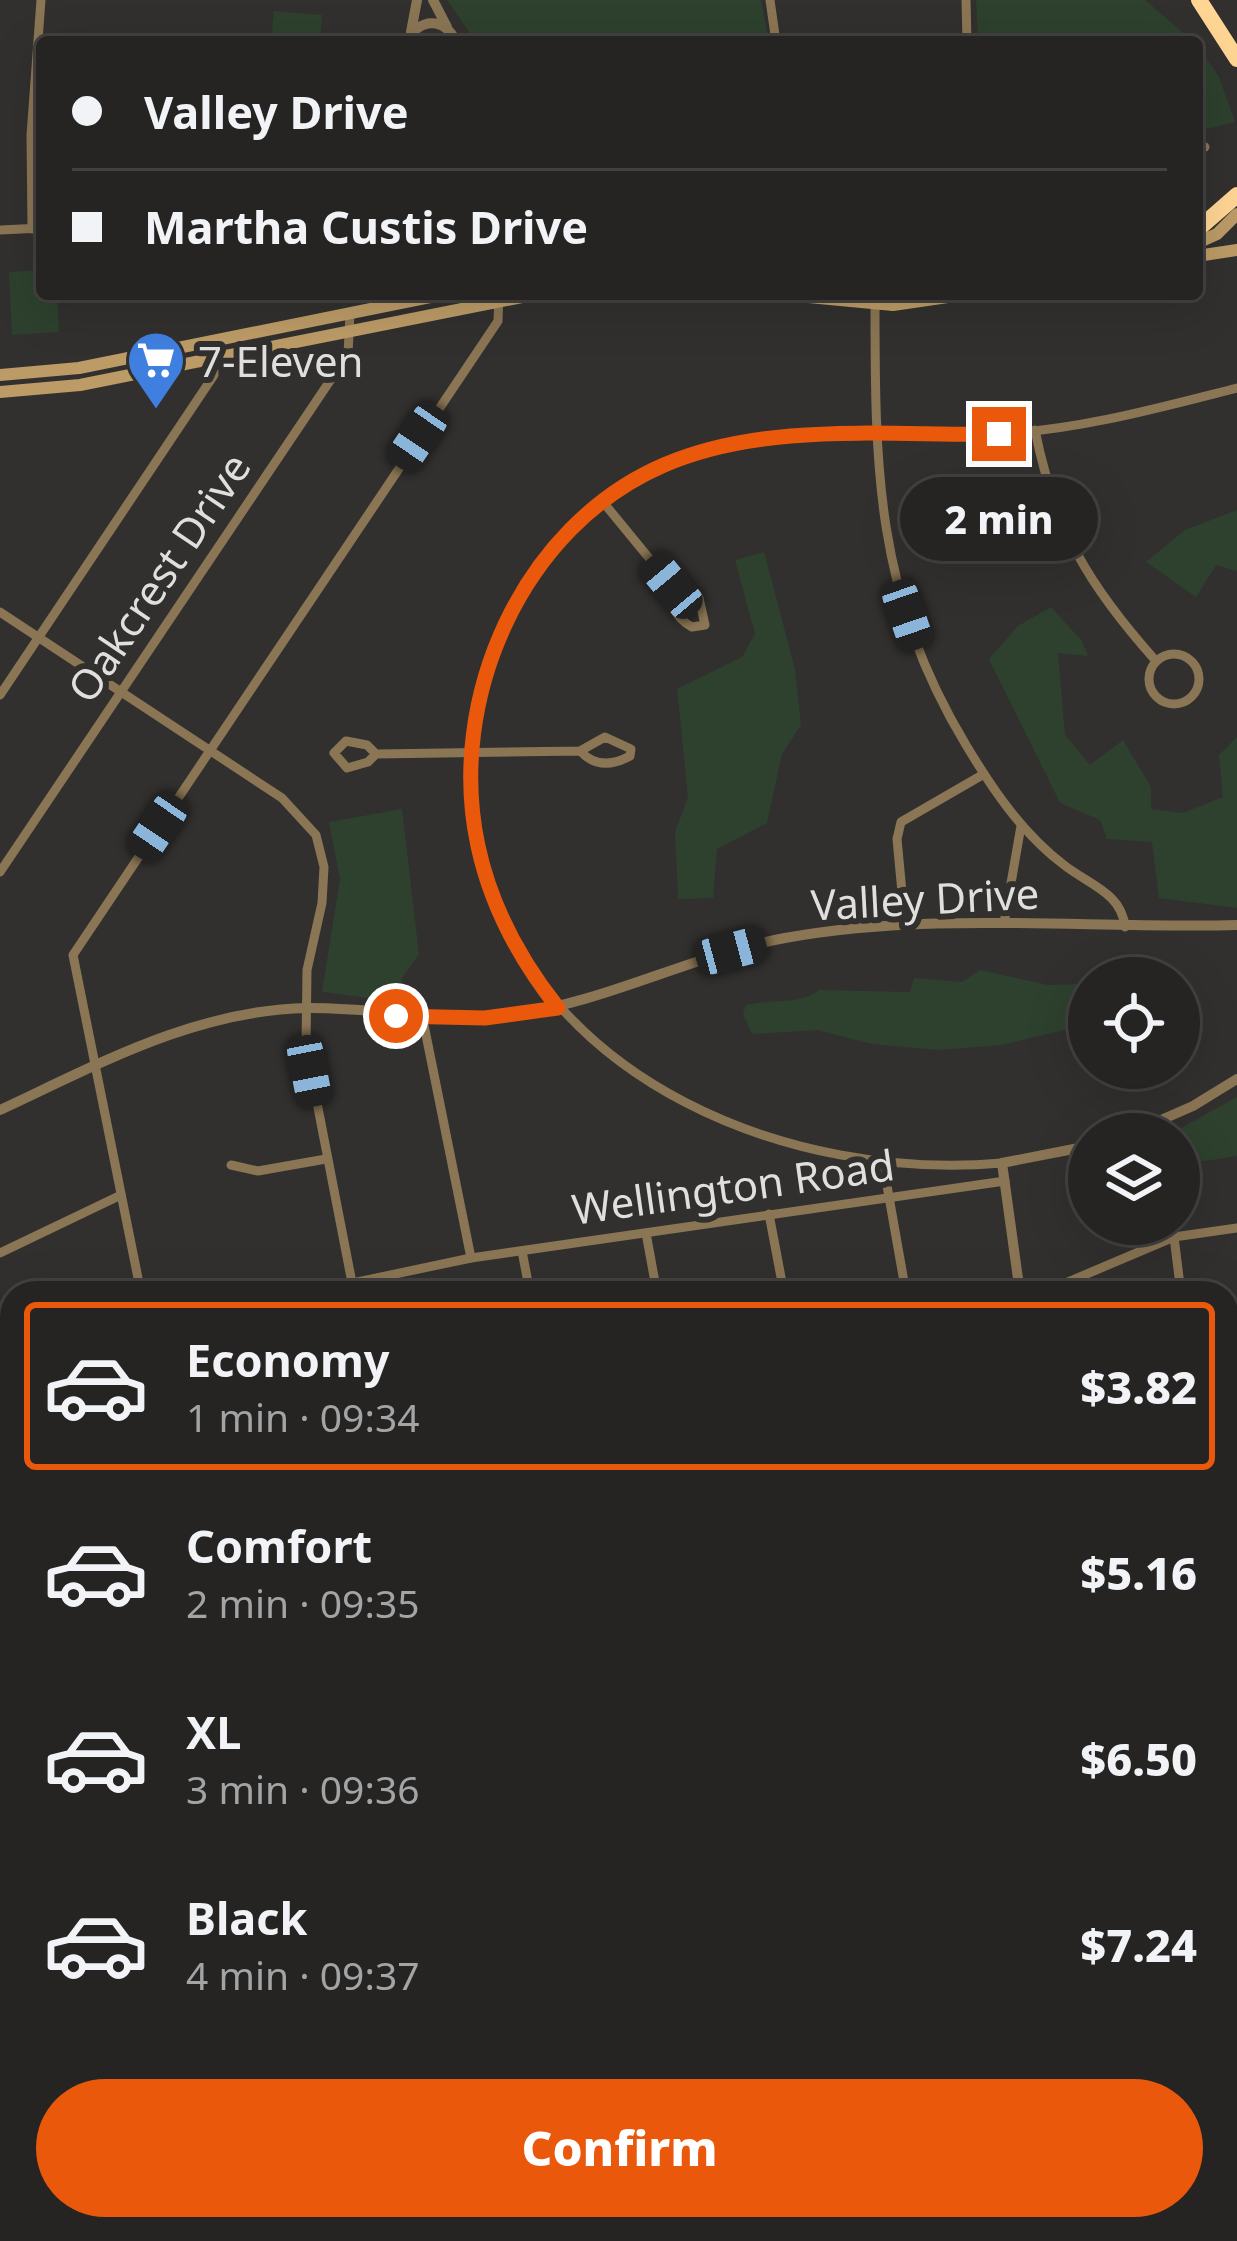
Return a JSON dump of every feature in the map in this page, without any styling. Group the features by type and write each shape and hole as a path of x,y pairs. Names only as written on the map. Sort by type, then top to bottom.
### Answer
{"highway":[{"path":"1199,0 1237,59"},
{"path":"1203,225 1237,195"}],"main road":[{"path":"1203,240 1237,214"},
{"path":"1203,255 1237,250"},
{"path":"0,375 79,368 415,300"},
{"path":"0,392 80,385 490,300"}],"street":[{"path":"38,36 40,0"},
{"path":"409,36 417,0"},
{"path":"433,0 454,36"},
{"path":"770,0 775,36"},
{"path":"966,0 968,36"},
{"path":"411,36 433,22 452,36"},
{"path":"36,60 31,135 36,213"},
{"path":"0,230 36,229"},
{"path":"139,1281 74,955 498,321 499,300"},
{"path":"874,300 873,436 887,540 907,615 935,687 984,774 1021,826 1058,861 1116,900 1125,927"},
{"path":"350,313 353,330"},
{"name":"Oakcrest Drive","path":"0,872 348,354 353,330"},
{"path":"0,695 214,375 211,341"},
{"path":"1068,1150 1002,1163 883,1163 771,1138 700,1109 632,1071 558,1008 512,941 491,892 475,830 471,753 489,664 516,604 557,545 604,502 664,465 710,450 788,438 1035,430 1097,422 1237,388"},
{"path":"1035,430 1054,508 1078,562 1156,661"},
{"path":"604,502 672,586 698,598 705,625 692,627 680,619 670,600 672,586"},
{"path":"0,612 294,807 316,835 324,884 307,970 309,1071 352,1281"},
{"path":"1175,654 1189,658 1199,673 1192,697 1177,705 1154,695 1148,679 1156,661 1175,654"},
{"path":"376,754 580,751 605,737 631,749 630,757 610,764 590,760 580,751"},
{"path":"905,924 897,839 901,822 984,774"},
{"path":"1004,923 1021,826"},
{"name":"Valley Drive","path":"0,1110 195,1025 307,1008 423,1019 558,1008 757,944 905,924 1237,925"},
{"path":"423,1019 471,1258"},
{"path":"1170,1113 1237,1079"},
{"path":"231,1165 258,1171 326,1159"},
{"path":"883,1163 904,1281"},
{"path":"1002,1163 1018,1281"},
{"name":"Wellington Road","path":"381,1281 471,1258 1006,1181"},
{"path":"0,1253 121,1196"},
{"path":"769,1214 782,1281"},
{"path":"1200,1233 1237,1228"},
{"path":"646,1233 655,1281"},
{"path":"1070,1281 1155,1245"},
{"path":"1175,1245 1179,1281"},
{"path":"522,1251 528,1281"}],"green space":[{"path":"447,0 761,0 768,36 472,36"},
{"path":"976,0 1145,0 1187,36 978,36"},
{"path":"274,11 322,15 320,36 272,36"},
{"path":"1203,54 1219,77 1235,122 1203,130"},
{"path":"36,270 36,300 57,300 59,332 12,335 9,272"},
{"path":"1237,510 1237,571 1216,565 1196,597 1146,562 1185,530"},
{"path":"764,552 795,669 801,725 782,754 767,823 717,849 713,898 678,899 675,832 688,797 677,689 742,657 755,634 735,560"},
{"path":"1051,607 1082,641 1088,656 1058,653 1065,735 1090,765 1123,740 1151,787 1151,809 1183,813 1223,797 1219,755 1237,737 1237,908 1159,898 1152,842 1107,839 1100,820 1060,803 989,659 1018,626"},
{"path":"402,809 419,954 402,978 400,1002 322,992 340,879 329,822"},
{"path":"980,970 1048,985 1068,985 1068,1029 1001,1045 939,1050 872,1044 817,1030 752,1034 743,1014 746,1005 794,1000 819,990 910,992 914,978 962,982"},
{"path":"1237,1097 1237,1156 1200,1162 1200,1117"}],"place":[{"name":"7-Eleven","path":"156,411"}],"route":[{"path":"396,1016 485,1018 558,1008 512,941 491,892 475,830 471,753 478,701 494,649 535,574 575,527 647,474 710,450 805,436 999,434"}]}
